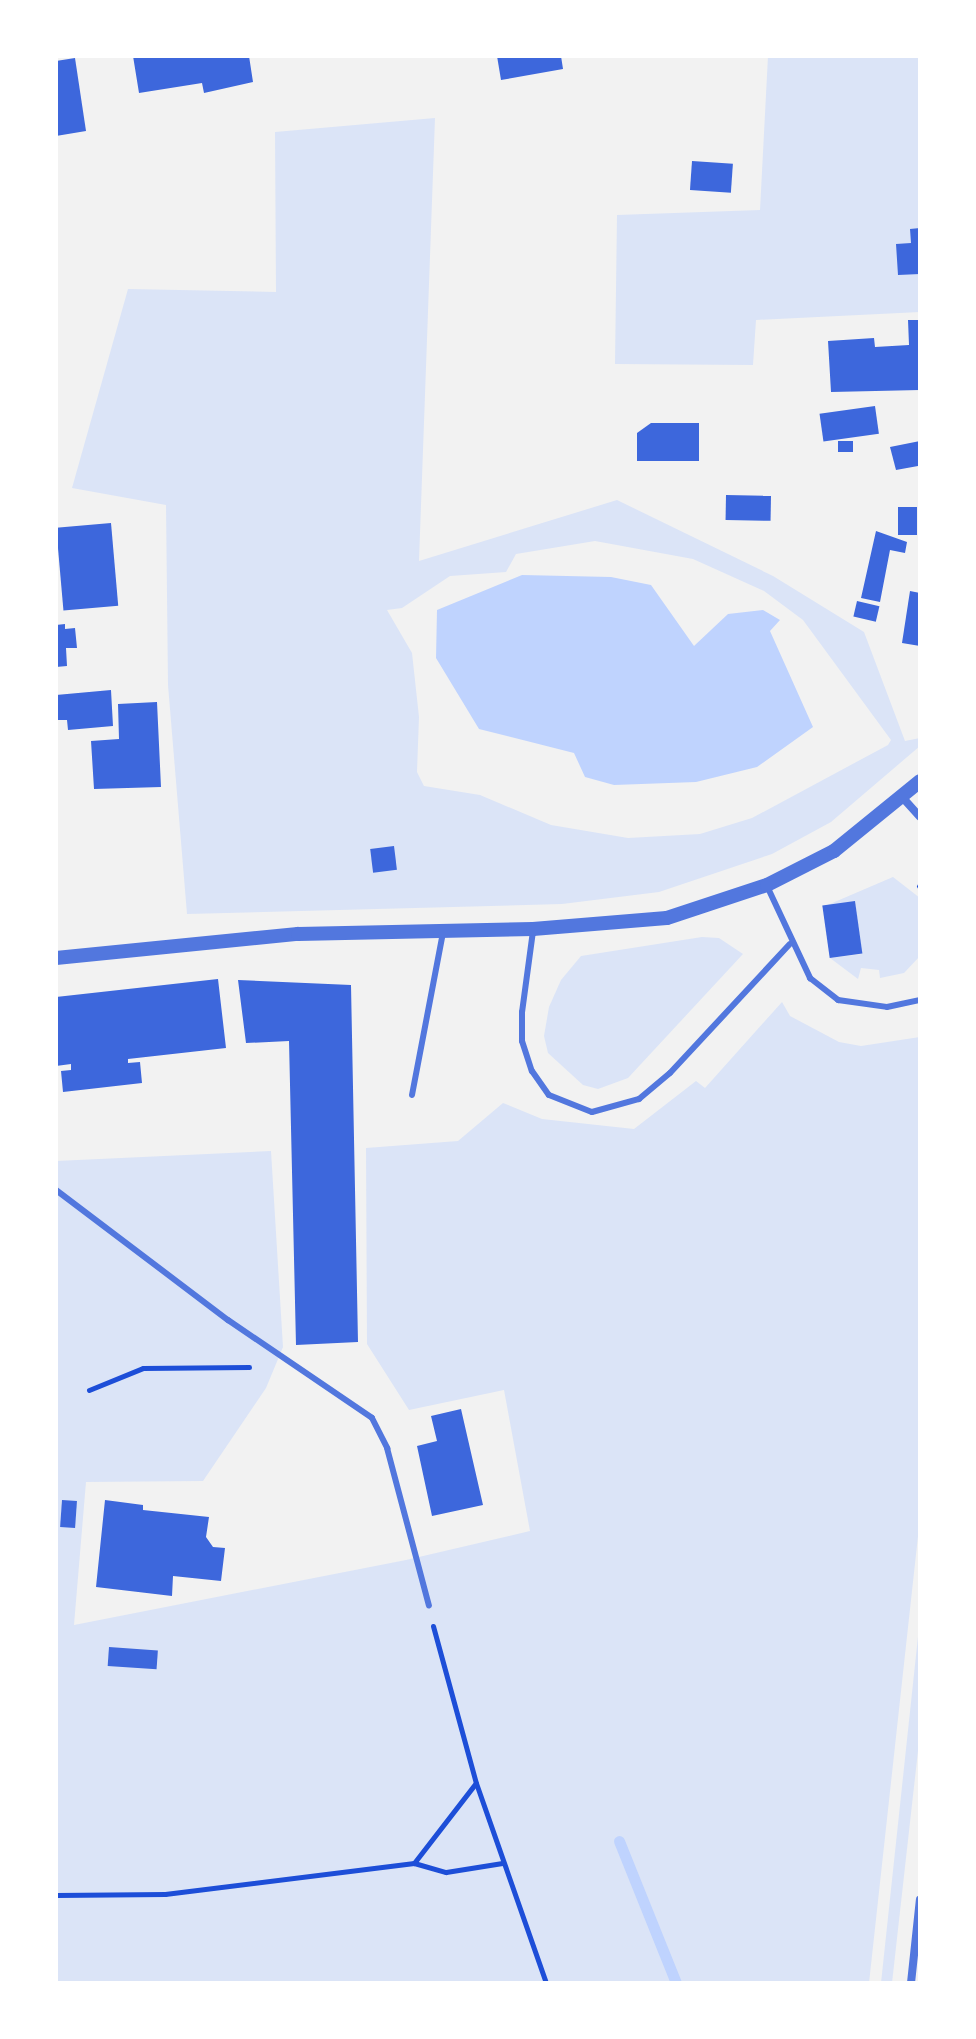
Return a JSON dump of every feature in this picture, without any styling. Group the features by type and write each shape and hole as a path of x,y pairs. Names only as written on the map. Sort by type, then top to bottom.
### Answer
{"street":[{"path":"56,958 298,934 443,933 634,925 706,908 767,885 834,851 903,798 920,781"},
{"path":"903,798 920,817"},
{"path":"911,1983 920,1899"}],"lane":[{"path":"767,885 790,944 810,978 838,1000 887,1007 920,1000"},
{"path":"533,929 532,969 522,1012 522,1041 532,1071 549,1095 592,1112 615,1108 649,1091 790,944"},
{"path":"412,1095 443,933"},
{"path":"56,1190 228,1320 372,1418 387,1448 429,1606"}],"path":[{"path":"89,1390 143,1368 249,1367"},
{"path":"429,1606 476,1783 546,1983"},
{"path":"414,1863 476,1783"},
{"path":"56,1895 165,1894 414,1863 446,1872 502,1863"}],"shaded area":[{"path":"768,56 920,56 920,312 756,320 753,365 615,364 617,215 760,210"},
{"path":"435,118 419,561 617,500 773,576 864,632 905,741 920,738 920,746 831,822 772,854 659,892 562,904 187,914 168,685 166,505 72,488 128,289 276,292 275,132","holes":["595,541 693,559 764,591 803,620 891,740 888,745 752,818 700,834 628,838 551,825 480,795 424,786 417,772 419,717 412,653 387,610 402,608 450,576 506,572 516,554"]},
{"path":"893,877 920,898 920,956 904,973 880,978 879,970 861,968 858,979 830,958 862,954 855,902 823,907"},
{"path":"702,937 719,938 743,954 628,1078 598,1089 583,1085 548,1053 544,1036 549,1007 561,980 581,956"},
{"path":"782,1002 790,1016 839,1042 861,1046 920,1037 920,1518 869,1983 56,1983 56,1161 271,1151 283,1347 266,1388 203,1481 86,1482 74,1625 406,1560 530,1531 504,1390 409,1410 367,1344 366,1148 458,1141 503,1103 542,1119 634,1129 696,1081 705,1088"},
{"path":"920,1618 920,1733 892,1983 881,1983"}],"water":[{"path":"522,575 611,577 651,585 694,646 728,614 763,610 780,620 770,631 813,727 757,767 696,782 614,785 585,777 574,753 479,729 436,658 437,610"}],"building":[{"path":"133,56 249,56 253,82 204,93 202,83 139,93"},
{"path":"497,56 561,56 563,69 501,80"},
{"path":"75,58 86,131 56,136 56,61"},
{"path":"692,161 733,164 731,193 690,190"},
{"path":"920,228 920,274 898,275 896,244 911,243 910,229"},
{"path":"908,320 920,320 920,390 831,392 828,341 874,338 875,347 909,345"},
{"path":"875,406 879,434 823,442 820,414"},
{"path":"651,423 699,423 699,461 637,461 637,433"},
{"path":"838,441 853,441 853,452 838,452"},
{"path":"920,441 918,466 896,470 890,447"},
{"path":"726,495 771,496 771,521 726,520"},
{"path":"898,507 917,507 917,535 898,535"},
{"path":"111,523 118,606 63,610 56,528"},
{"path":"876,531 907,542 905,553 890,550 880,602 861,598"},
{"path":"910,591 920,593 920,646 902,643"},
{"path":"857,601 879,606 876,622 853,617"},
{"path":"65,624 65,629 75,628 77,648 66,648 67,666 56,667 56,625"},
{"path":"111,690 113,726 68,730 67,720 56,720 56,695"},
{"path":"157,702 161,787 94,789 91,741 119,739 118,704"},
{"path":"394,846 397,870 373,873 370,849"},
{"path":"855,901 862,953 830,958 822,906"},
{"path":"218,979 226,1048 128,1059 128,1063 140,1062 142,1083 63,1092 61,1071 71,1070 71,1064 56,1066 56,997"},
{"path":"238,980 351,985 358,1342 296,1345 289,1041 246,1043"},
{"path":"461,1409 483,1505 432,1516 417,1446 437,1441 431,1416"},
{"path":"62,1500 77,1501 75,1528 60,1527"},
{"path":"105,1500 143,1505 143,1510 209,1517 206,1537 213,1547 225,1548 221,1581 173,1576 172,1596 96,1587"},
{"path":"109,1647 158,1650 157,1669 108,1666"}],"waterway":[{"path":"619,1841 676,1983"}]}
